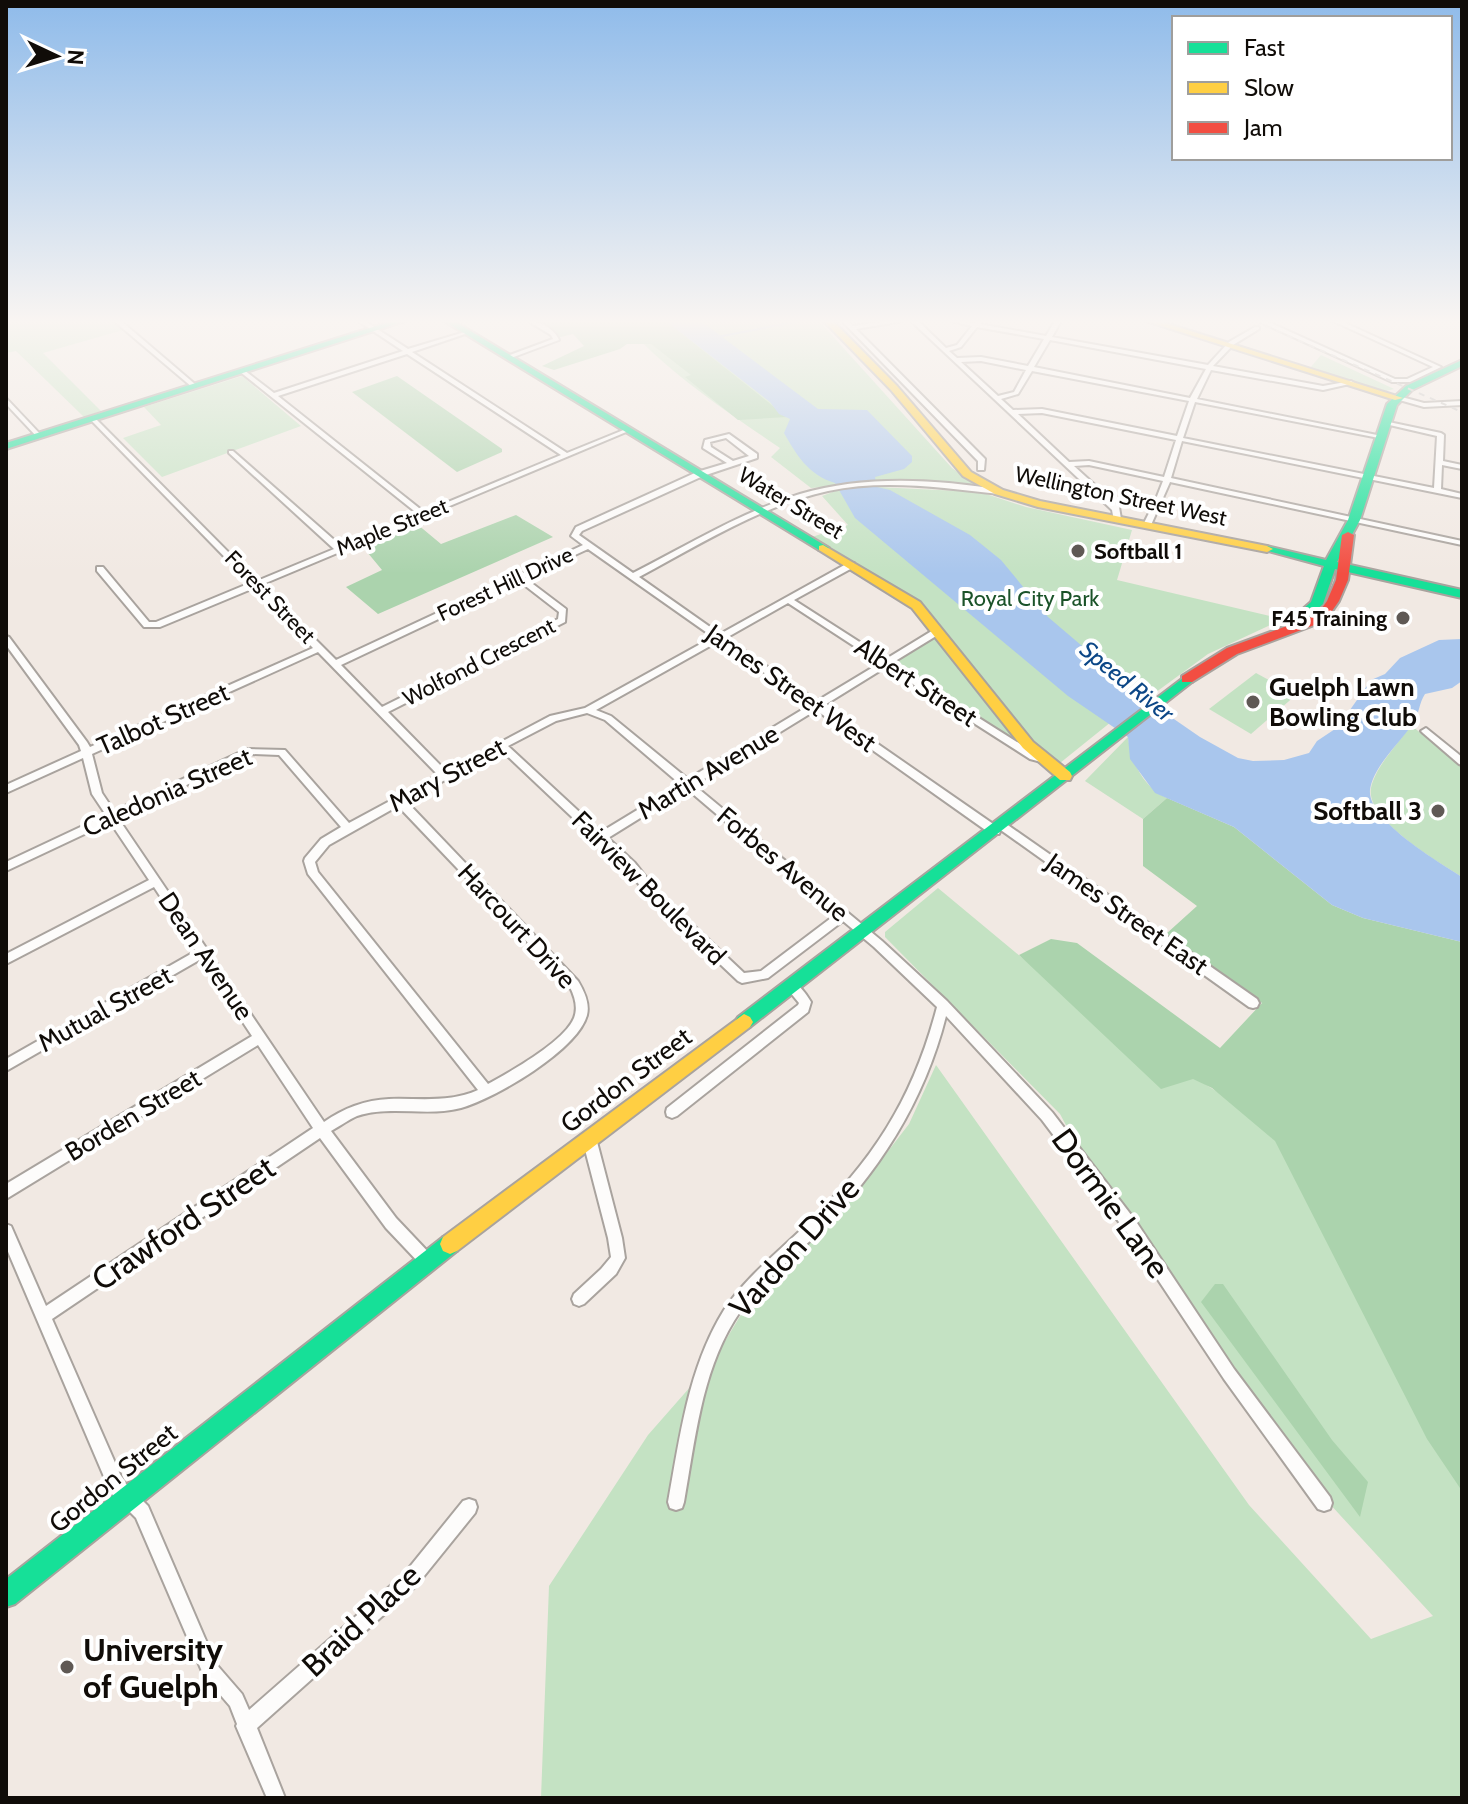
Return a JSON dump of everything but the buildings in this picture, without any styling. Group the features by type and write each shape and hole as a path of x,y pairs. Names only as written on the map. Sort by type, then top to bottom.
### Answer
{"main road":[{"path":"6,446 135,405"},
{"name":"Water Street","path":"588,405 916,605 1028,745 1065,776"},
{"name":"Wellington Street West","path":"908,405 959,466 999,492 1038,504 1283,553 1462,594"},
{"name":"Gordon Street","path":"6,1595 226,1416 863,932 1153,706 1229,652 1290,627 1317,604 1337,566 1382,430 1393,405"}],"street":[{"path":"11,405 39,436"},
{"path":"285,405 424,515"},
{"path":"490,405 566,455"},
{"path":"928,405 982,461 981,468"},
{"path":"1005,405 1116,509 1117,519"},
{"path":"1147,525 1192,405"},
{"path":"1227,405 1382,430 1441,435 1437,491"},
{"path":"1013,412 1038,410 1462,496"},
{"name":"Forest Street","path":"93,419 445,776"},
{"name":"Maple Street","path":"157,625 628,430"},
{"path":"727,435 755,455 733,464 705,443 727,435"},
{"path":"231,452 339,549"},
{"path":"1439,462 1462,467"},
{"path":"1069,464 1088,463 1165,479 1351,527 1462,543"},
{"name":"Forest Hill Drive","path":"335,664 588,546 575,536 579,529 700,474 733,464"},
{"path":"632,577 762,512 822,491 877,485 999,492"},
{"name":"James Street West","path":"588,546 998,828"},
{"name":"Mary Street","path":"487,1092 313,874 309,861 316,851 348,828 553,718 588,710 851,565"},
{"path":"100,569 147,625 157,625 166,636"},
{"name":"Wolfond Crescent","path":"382,711 562,620 563,611 520,578"},
{"name":"Albert Street","path":"788,600 1033,757 1045,760"},
{"name":"Martin Avenue","path":"601,837 938,631"},
{"name":"Dean Avenue","path":"6,639 87,752 97,794 322,1130 391,1223 427,1261"},
{"name":"Talbot Street","path":"6,789 320,648"},
{"name":"Forbes Avenue","path":"588,710 608,718 863,932"},
{"path":"1426,731 1462,762"},
{"name":"Fairview Boulevard","path":"502,746 601,837 631,866 652,893 742,978 764,975 843,915"},
{"name":"Caledonia Street","path":"6,867 250,751 274,749 282,752 348,828"},
{"name":"Harcourt Drive","path":"322,1130 351,1112 382,1103 434,1106 462,1102 487,1092 566,1039 578,1024 582,998 574,984 400,801"},
{"name":"James Street East","path":"998,828 1253,1003"},
{"path":"6,959 156,881"},
{"name":"Dormie Lane","path":"863,932 943,1005 1047,1116 1090,1169 1229,1374 1324,1503"},
{"name":"Mutual Street","path":"6,1065 203,953"},
{"path":"672,1112 804,1008 805,1002 791,986"},
{"name":"Vardon Drive","path":"676,1502 695,1403 722,1326 749,1290 833,1209 897,1129 927,1068 943,1005"},
{"name":"Borden Street","path":"6,1192 260,1037"},
{"name":"Crawford Street","path":"44,1316 322,1130"},
{"path":"579,1299 617,1260 619,1245 607,1215 589,1138"},
{"path":"6,1231 117,1487 142,1512 210,1670 236,1700 276,1798"},
{"name":"Braid Place","path":"245,1726 399,1591 469,1507"}],"green space":[{"path":"72,405 95,405 101,411 84,417"},
{"path":"276,405 301,426 162,477 123,438 161,425 144,407"},
{"path":"369,405 439,405 502,449 502,452 457,472"},
{"path":"718,405 895,405 952,468 978,487 895,482 811,488 771,457 780,448"},
{"path":"720,405 772,405 787,417 738,420"},
{"name":"Royal City Park","path":"877,487 980,492 1026,507 1132,530 1117,580 1283,619 1208,654 1148,698 1142,697 1060,763 1047,757 1033,741 923,603 812,537 848,525 822,496 838,490"},
{"path":"516,515 553,537 378,614 346,587 382,570 358,541 411,519 441,544"},
{"path":"933,638 937,639 1021,743 899,666 899,659"},
{"name":"Guelph Lawn Bowling Club","path":"1256,673 1296,695 1251,734 1209,709"},
{"path":"1411,725 1462,768 1462,877 1406,839 1379,813 1372,800 1371,788 1377,772"},
{"path":"1128,737 1140,773 1151,787 1167,798 1143,819 1085,781"},
{"path":"1167,798 1234,827 1332,905 1363,918 1462,942 1462,1491 1427,1439 1275,1141 1212,1088 1193,1079 1161,1089 1019,955 1051,939 1077,943 1220,1048 1262,1003 1166,934 1197,906 1143,866 1143,819"},
{"path":"938,888 1126,1044 1195,1078 1304,1146 1462,1437 1462,1798 541,1798 549,1586 648,1435 713,1361 748,1303 865,1181 909,1124 936,1065 1249,1505 1371,1639 1433,1616 1328,1502 1090,1170 1060,1114 885,937 885,932"},
{"path":"1215,1284 1223,1284 1332,1440 1368,1482 1360,1517 1201,1302"}],"water":[{"path":"772,405 867,410 912,456 912,462 904,469 875,477 877,487 890,490 970,535 1001,560 1048,617 1142,697 1200,737 1238,758 1284,760 1309,753 1317,741 1338,727 1371,680 1385,674 1400,658 1439,640 1462,639 1462,681 1452,688 1425,694 1414,722 1376,772 1370,790 1372,802 1392,827 1462,877 1462,942 1363,918 1332,905 1234,827 1155,793 1130,759 1128,737 1068,696 855,518 835,483 817,475 793,449 784,433 790,419 779,414"}],"railway":[{"path":"1446,405 1462,412"}],"traffic: fast":[{"path":"6,446 135,405"},
{"path":"587,405 823,548"},
{"path":"1291,626 1317,604 1331,562 1354,520 1392,405"},
{"path":"1267,549 1409,583"},
{"path":"1399,581 1462,594"},
{"path":"744,1022 1187,679"},
{"path":"6,1595 450,1244"}],"traffic: slow":[{"path":"909,405 967,474 999,492 1038,504 1267,549"},
{"path":"823,548 916,605 1028,745 1065,776"},
{"path":"450,1244 744,1022"}],"traffic: jam":[{"path":"1187,679 1232,651 1321,618 1342,580 1348,535"}],"place":[{"name":"Softball 1","path":"1078,551"},
{"name":"F45 Training","path":"1403,618"},
{"name":"Guelph Lawn Bowling Club","path":"1253,702"},
{"name":"Softball 3","path":"1438,811"},
{"name":"University of Guelph","path":"67,1667"}],"water label":[{"name":"Speed River","path":"1127,681"}]}
